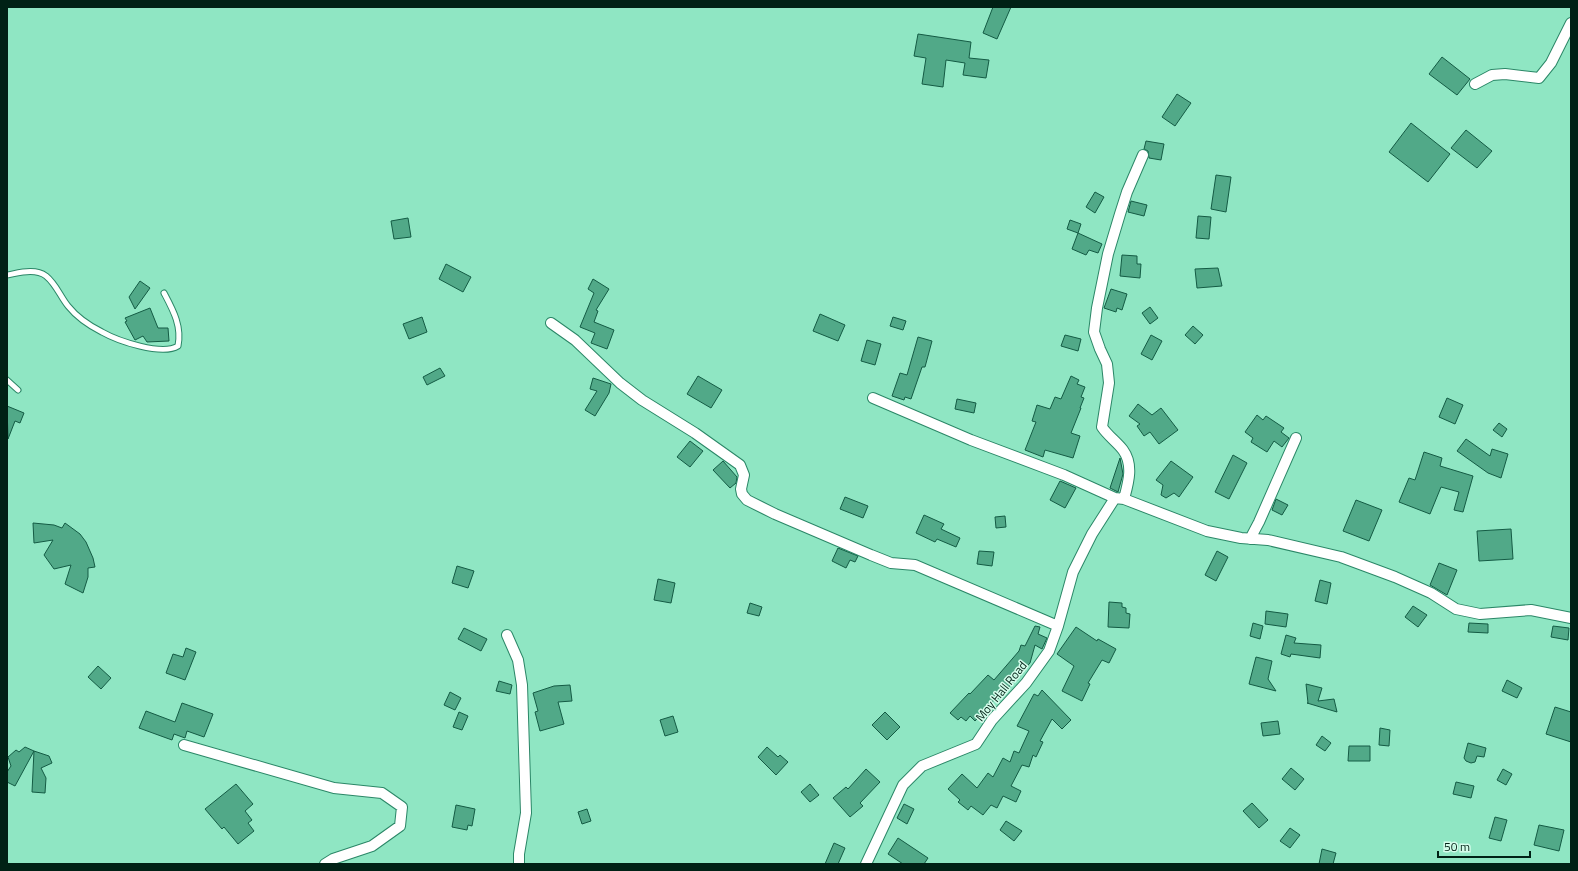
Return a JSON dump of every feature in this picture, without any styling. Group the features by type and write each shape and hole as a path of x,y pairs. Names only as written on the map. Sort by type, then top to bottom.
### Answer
{"street":[{"path":"1475,84 1492,75 1506,74 1539,78 1551,63 1571,23"},
{"name":"Moy Hall Road","path":"866,864 903,785 922,766 976,744 992,720 1026,683 1049,651 1058,626 1073,572 1092,534 1120,498 1130,479 1128,463 1124,451 1102,427 1109,383 1107,364 1094,332 1097,308 1108,254 1126,192 1143,155"},
{"path":"552,323 575,340 620,383 642,400 695,433 740,465 744,475 741,489 742,494 747,500 775,514 871,556 891,562 915,565 1058,626"},
{"path":"873,398 970,440 1064,475 1207,532 1250,539 1268,540 1341,557 1395,577 1431,593 1456,609 1480,614 1531,610 1571,618"},
{"path":"1250,539 1296,438"},
{"path":"507,635 518,660 522,685 526,813 519,854 519,864"},
{"path":"184,746 334,788 382,793 402,807 400,826 372,846 333,859 324,864"}],"lane":[{"path":"7,275 27,271 45,275 56,287 68,306 85,321 103,333 129,343 156,349 174,349 178,346 180,336 178,321 164,293"},
{"path":"7,380 18,390"}],"building":[{"path":"993,7 1011,7 997,39 983,33"},
{"path":"918,34 971,42 969,58 989,60 986,78 963,75 965,63 946,60 943,87 922,84 926,58 914,56"},
{"path":"1442,57 1470,79 1457,95 1429,74"},
{"path":"1177,94 1191,103 1175,126 1162,117"},
{"path":"1411,123 1450,154 1428,182 1389,152"},
{"path":"1466,130 1492,151 1477,168 1451,148"},
{"path":"1146,141 1164,144 1161,160 1149,158 1148,151 1144,149"},
{"path":"1216,175 1231,177 1226,212 1211,209"},
{"path":"1095,192 1104,197 1095,213 1086,207"},
{"path":"1131,201 1147,205 1144,216 1128,212"},
{"path":"1198,216 1211,217 1209,239 1196,238"},
{"path":"408,218 411,237 394,239 391,221"},
{"path":"1070,220 1081,224 1078,233 1067,229"},
{"path":"1078,233 1102,244 1098,253 1089,250 1086,255 1072,249"},
{"path":"1122,255 1137,256 1137,264 1141,264 1140,278 1120,276"},
{"path":"446,264 471,277 463,292 439,279"},
{"path":"1218,268 1222,286 1197,288 1195,269"},
{"path":"593,279 609,289 596,310 598,311 594,322 614,330 607,349 591,343 595,333 580,327 594,293 588,289"},
{"path":"140,281 150,288 135,309 129,297"},
{"path":"1111,289 1127,294 1122,310 1117,308 1116,312 1104,308"},
{"path":"1150,307 1158,318 1150,324 1142,313"},
{"path":"150,308 158,328 168,328 169,341 147,342 143,336 135,340 125,322 127,321 125,318"},
{"path":"820,314 845,325 838,341 813,331"},
{"path":"422,317 427,332 409,339 403,324"},
{"path":"893,317 906,321 903,330 890,326"},
{"path":"1193,326 1203,335 1195,344 1185,335"},
{"path":"1065,335 1081,339 1078,351 1061,346"},
{"path":"1151,335 1162,341 1152,360 1141,354"},
{"path":"918,337 932,341 925,367 922,367 911,399 905,397 904,400 892,396 900,373 907,375"},
{"path":"867,340 881,344 875,365 861,361"},
{"path":"440,368 445,376 427,385 423,377"},
{"path":"698,376 722,390 711,408 687,394"},
{"path":"1071,376 1079,380 1077,384 1085,387 1081,397 1084,398 1081,408 1071,433 1080,436 1073,458 1045,450 1043,457 1025,450 1036,422 1032,421 1037,405 1050,409 1055,397 1061,399"},
{"path":"593,378 611,384 609,393 595,416 585,410 597,391 590,389"},
{"path":"1447,398 1463,405 1455,424 1439,417"},
{"path":"957,399 976,403 974,413 955,409"},
{"path":"1138,404 1152,415 1161,408 1178,430 1159,444 1150,432 1144,436 1137,426 1140,424 1129,416"},
{"path":"7,406 24,413 20,423 15,421 8,439"},
{"path":"1257,415 1263,420 1266,416 1284,428 1281,432 1289,438 1282,447 1274,441 1267,452 1251,442 1253,438 1245,432"},
{"path":"1499,423 1507,429 1502,437 1493,430"},
{"path":"1466,439 1490,456 1492,449 1508,454 1501,478 1488,473 1457,451"},
{"path":"690,441 703,451 690,467 677,457"},
{"path":"1424,452 1442,458 1440,466 1473,476 1463,512 1454,510 1459,492 1441,487 1430,514 1399,502 1409,478 1415,480"},
{"path":"1233,455 1247,463 1229,499 1215,492"},
{"path":"1120,458 1123,474 1118,492 1110,488"},
{"path":"723,461 737,477 736,483 730,488 713,470"},
{"path":"1171,461 1193,477 1179,497 1174,493 1166,498 1161,495 1163,485 1156,480"},
{"path":"1060,481 1076,488 1065,508 1050,500"},
{"path":"845,497 868,506 863,518 840,509"},
{"path":"1276,499 1288,505 1282,515 1272,510"},
{"path":"1356,500 1382,510 1369,541 1343,531"},
{"path":"924,515 944,524 941,529 960,538 956,547 937,539 935,542 916,533"},
{"path":"1005,516 1006,527 996,528 995,517"},
{"path":"33,523 54,525 62,528 65,523 80,534 86,542 95,567 88,568 88,577 83,593 65,584 71,565 54,569 44,555 53,540 34,543"},
{"path":"1511,529 1513,559 1479,561 1477,531"},
{"path":"838,548 858,556 855,562 850,560 846,568 832,561"},
{"path":"979,551 994,552 992,566 977,564"},
{"path":"1217,551 1228,557 1216,581 1205,575"},
{"path":"1439,563 1457,570 1447,595 1430,585"},
{"path":"457,566 474,571 468,588 452,583"},
{"path":"658,579 675,583 671,603 654,600"},
{"path":"1320,580 1331,583 1327,604 1315,601"},
{"path":"1109,602 1122,603 1122,607 1126,608 1126,613 1130,614 1129,628 1108,627"},
{"path":"750,603 762,607 759,616 747,613"},
{"path":"1413,606 1427,615 1418,627 1405,617"},
{"path":"1266,611 1288,614 1286,627 1265,624"},
{"path":"1253,623 1263,626 1260,639 1250,636"},
{"path":"1469,623 1488,624 1488,633 1468,632"},
{"path":"1035,626 1040,627 1038,634 1047,638 1042,649 1035,645 1030,663 997,700 995,699 975,721 970,716 966,721 961,717 958,720 950,713 988,675 994,680 1019,651 1021,645 1025,646"},
{"path":"1553,626 1569,628 1568,640 1551,637"},
{"path":"1076,627 1097,641 1098,639 1116,649 1109,663 1102,660 1088,683 1090,684 1082,701 1062,691 1074,666 1057,654"},
{"path":"464,628 487,639 481,651 458,639"},
{"path":"1286,635 1296,638 1294,643 1321,645 1320,658 1291,654 1290,657 1281,654"},
{"path":"186,648 196,652 185,680 166,673 173,654 183,657"},
{"path":"1256,657 1272,661 1268,679 1276,691 1249,684"},
{"path":"98,666 111,678 101,689 88,677"},
{"path":"1507,680 1522,688 1517,698 1502,691"},
{"path":"499,681 512,685 510,694 496,691"},
{"path":"1306,684 1322,688 1318,701 1334,699 1337,712 1307,703"},
{"path":"570,685 572,701 558,702 564,724 540,731 535,712 538,711 533,693 554,686"},
{"path":"1042,690 1071,720 1062,729 1052,719 1040,741 1043,742 1036,757 1033,755 1029,767 1022,765 1011,786 1021,791 1016,802 1003,796 997,808 991,805 983,815 971,806 968,810 958,802 960,800 948,789 962,774 977,788 988,773 993,777 1003,758 1010,762 1014,751 1019,753 1029,731 1017,726 1034,694 1038,696"},
{"path":"450,692 461,698 455,710 444,705"},
{"path":"182,703 213,714 204,737 187,731 185,738 174,734 172,740 139,728 146,711 175,722"},
{"path":"1555,707 1571,712 1571,742 1546,734"},
{"path":"459,712 468,716 462,730 453,727"},
{"path":"885,712 900,727 887,740 872,725"},
{"path":"673,716 678,732 665,736 660,720"},
{"path":"1278,721 1280,734 1263,736 1261,723"},
{"path":"1380,728 1390,730 1389,746 1379,745"},
{"path":"1322,736 1331,743 1325,751 1316,745"},
{"path":"1468,743 1486,748 1484,757 1477,756 1475,762 1471,763 1466,761 1464,758"},
{"path":"1349,746 1370,746 1370,761 1348,761"},
{"path":"25,747 34,751 15,786 7,782 7,772 11,766 8,757 16,750 19,752"},
{"path":"767,747 778,757 780,755 788,762 776,775 758,757"},
{"path":"34,751 49,756 52,763 41,768 46,778 45,793 32,792"},
{"path":"1291,768 1304,779 1295,790 1282,779"},
{"path":"866,769 880,782 860,803 863,806 850,817 833,798 846,787 848,789"},
{"path":"1503,769 1512,774 1506,785 1497,780"},
{"path":"1456,782 1474,786 1471,798 1453,794"},
{"path":"236,784 253,804 245,811 252,820 248,823 254,831 238,844 224,827 222,829 205,809"},
{"path":"810,784 819,795 810,802 801,792"},
{"path":"1252,803 1268,820 1259,828 1243,811"},
{"path":"904,804 914,809 907,824 897,818"},
{"path":"456,805 475,809 472,826 468,825 467,830 452,827"},
{"path":"587,809 591,821 582,824 578,812"},
{"path":"1495,817 1507,820 1501,841 1489,838"},
{"path":"1006,821 1022,831 1014,841 1000,830"},
{"path":"1539,825 1564,830 1559,851 1534,845"},
{"path":"1290,828 1300,835 1290,848 1280,841"},
{"path":"898,838 928,858 924,864 903,864 888,854"},
{"path":"834,843 845,848 838,864 825,864"},
{"path":"1322,849 1336,853 1333,864 1319,864"}]}
